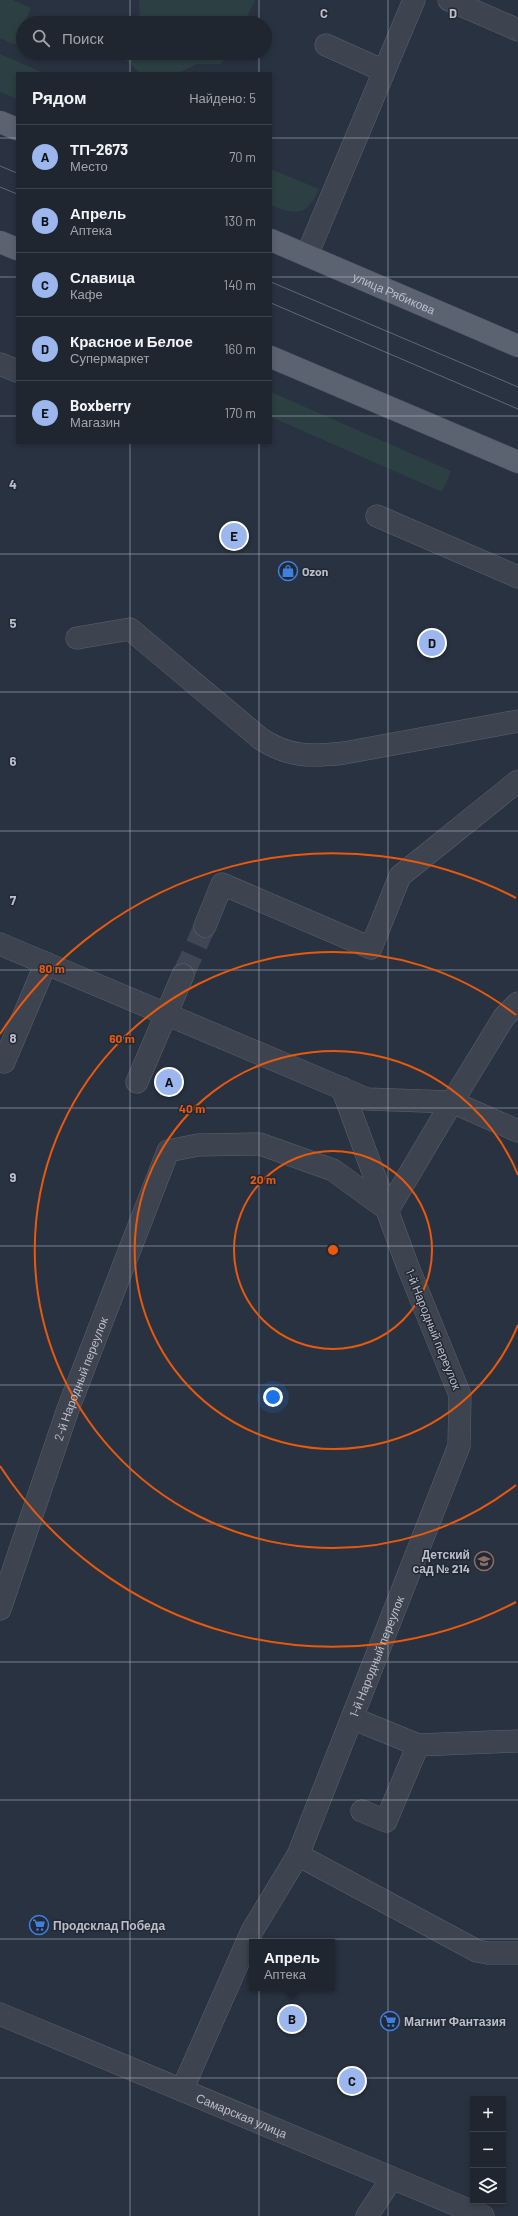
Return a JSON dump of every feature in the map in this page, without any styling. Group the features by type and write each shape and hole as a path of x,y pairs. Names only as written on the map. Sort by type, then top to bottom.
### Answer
{"main road":[{"path":"0,122 16,129"},
{"name":"улица Рябикова","path":"272,240 518,346"},
{"path":"0,242 16,249"},
{"path":"272,357 518,462"}],"street":[{"path":"307,255 414,0"},
{"path":"449,0 484,7 518,30"},
{"path":"326,46 384,71"},
{"path":"0,364 16,371"},
{"path":"377,516 518,576"},
{"path":"77,638 130,629 260,739 276,749 298,754 324,756 344,754 518,721"},
{"path":"205,926 222,884 371,948 400,876 518,781"},
{"path":"0,944 366,1099 452,1102 518,1131"},
{"path":"4,1062 46,963"},
{"path":"136,1082 183,975"},
{"path":"388,1210 504,1017 518,1003"},
{"name":"1-й Народный переулок","path":"182,2090 252,1931 298,1854 459,1446 460,1395 408,1267 342,1088"},
{"name":"2-й Народный переулок","path":"0,1609 68,1409 168,1151 198,1145 260,1144 333,1170 388,1210"},
{"path":"352,1718 418,1745 518,1741"},
{"path":"362,1811 386,1821 418,1745"},
{"path":"298,1854 477,1951 488,1953 518,1953"},
{"name":"Самарская улица","path":"0,2014 483,2216"},
{"path":"367,2216 392,2178"}],"shaded area":[{"path":"0,0 13,0 31,8 28,16 16,16 15,45 0,38"},
{"path":"139,0 255,0 247,16 139,16"},
{"path":"0,54 42,72 16,72 16,99 0,92"},
{"path":"125,60 224,60 221,64 197,64 181,72 138,72 131,64"},
{"path":"272,169 319,189 315,198 305,209 294,212 272,205"},
{"path":"272,392 451,471 442,492 272,417"}],"tunnel":[{"path":"183,975 205,926"}],"tram line":[{"path":"0,166 16,173"},
{"path":"0,187 16,194"},
{"path":"272,282 518,387"},
{"path":"272,303 518,409"}],"place":[{"name":"Boxberry","path":"234,536"},
{"name":"Ozon","path":"288,571"},
{"name":"Красное и Белое","path":"432,643"},
{"name":"ТП-2673","path":"169,1082"},
{"name":"Детский сад № 214","path":"484,1561"},
{"name":"Продсклад Победа","path":"39,1925"},
{"name":"Апрель","path":"292,2019"},
{"name":"Магнит Фантазия","path":"390,2021"},
{"name":"Славица","path":"352,2081"}]}
